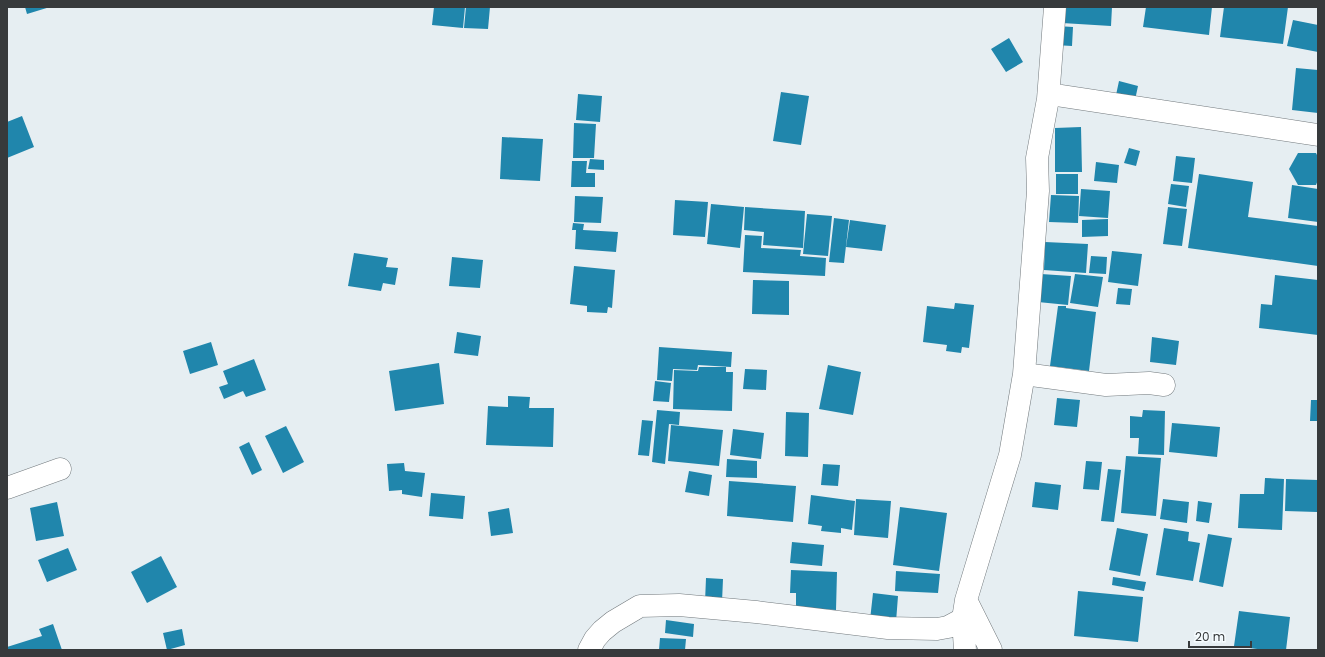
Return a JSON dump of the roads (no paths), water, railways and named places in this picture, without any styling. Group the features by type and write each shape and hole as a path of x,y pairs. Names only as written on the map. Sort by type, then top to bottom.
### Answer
{"street":[{"path":"965,650 964,609 1010,454 1024,374 1038,191 1037,158 1049,94 1055,7"},
{"path":"1049,94 1318,135"},
{"path":"1024,374 1106,386 1149,383 1164,385"},
{"path":"7,488 60,469"},
{"path":"589,650 595,639 602,631 613,622 640,606 680,605 748,611 888,628 937,629 948,627 964,609"},
{"path":"964,609 991,650"}]}
